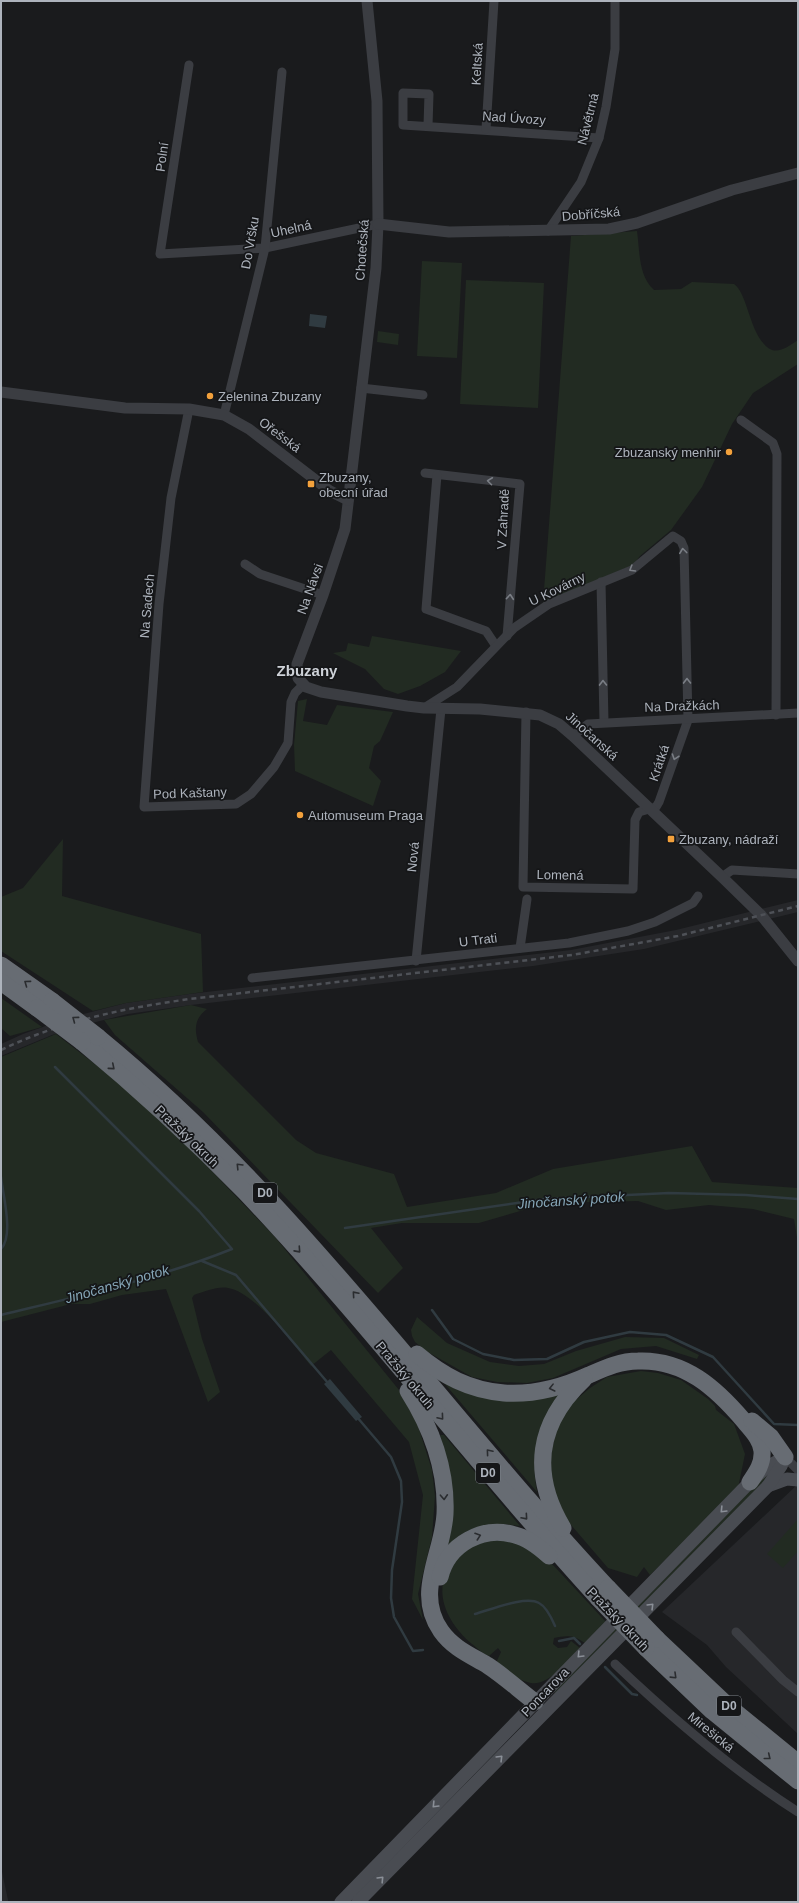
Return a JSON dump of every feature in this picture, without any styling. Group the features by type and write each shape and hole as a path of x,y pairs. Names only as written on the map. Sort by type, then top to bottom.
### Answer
{"highway":[{"name":"Pražský okruh","path":"1,965 45,1005 82,1042 155,1104 224,1171 295,1247 521,1512 603,1593 712,1711 798,1780"},
{"name":"Pražský okruh","path":"1,982 45,1005 98,1037 168,1098 228,1154 299,1230 381,1323 587,1566 603,1593"},
{"path":"381,1323 436,1370 456,1381 472,1387 504,1393 532,1392 562,1385 624,1362 660,1362 681,1368 700,1378 734,1409 764,1430 785,1457"},
{"path":"380,1345 426,1423 436,1447 442,1473 445,1496 444,1525 430,1580 428,1594 432,1612 439,1629 447,1640 458,1649 487,1665"},
{"path":"587,1566 550,1504 544,1486 542,1462 545,1439 552,1419 570,1394 589,1375"},
{"path":"734,1409 759,1442 762,1455 759,1467 750,1482"},
{"path":"751,1430 772,1449 785,1457"},
{"path":"540,1707 487,1665 451,1629 445,1619 439,1601 438,1589 443,1568 452,1554 465,1542 480,1534 494,1532 508,1533 523,1538 543,1550 603,1593"},
{"name":"Pražský okruh","path":"651,1644 798,1762"}],"main road":[{"name":"Poncarova","path":"358,1902 399,1852 540,1707 750,1482 768,1467 785,1457"},
{"path":"768,1486 785,1457"},
{"path":"768,1486 787,1479 798,1480"},
{"name":"Poncarova","path":"540,1707 731,1524 768,1486"},
{"name":"Poncarova","path":"341,1902 399,1852"}],"street":[{"name":"Chotečská","path":"348,500 376,268 378,224 377,101 367,1"},
{"name":"Keltská","path":"486,129 494,1"},
{"name":"Návětrná","path":"548,231 581,182 599,138 606,107 615,49 615,1"},
{"name":"Polní","path":"160,254 189,65"},
{"name":"Do Vršku","path":"224,415 265,248 282,72"},
{"name":"Nad Úvozy","path":"428,126 429,94 403,93 402,125 486,129 599,138"},
{"name":"Dobříčská","path":"378,224 449,232 609,229 637,223 732,190 798,173"},
{"name":"Uhelná","path":"160,254 265,248 378,224"},
{"path":"361,388 423,395"},
{"name":"Ořešská","path":"1,392 125,408 189,410 224,415 249,429 330,491 348,500"},
{"name":"Na Sadech","path":"144,807 159,604 170,506 189,410"},
{"path":"741,420 773,443 777,454 776,715"},
{"name":"V Zahradě","path":"425,473 520,484 507,636"},
{"path":"437,475 426,609 486,631 496,646"},
{"name":"Na Návsi","path":"303,685 296,674 297,664 323,595 343,534 348,500"},
{"name":"U Kovárny","path":"424,708 457,687 514,628 549,604 632,570 674,536 681,541 684,548 688,720"},
{"path":"245,564 260,574 323,595"},
{"path":"601,582 604,722"},
{"name":"Pod Kaštany","path":"144,807 236,804 251,794 274,767 288,743 291,702 295,693 303,685"},
{"name":"Jinočanská","path":"303,685 321,692 424,708 526,712 540,715 552,720 573,736 722,876 761,915 798,961"},
{"name":"Nová","path":"416,961 441,709"},
{"name":"Lomená","path":"526,712 523,887 633,889 635,820 640,812 649,808"},
{"name":"Na Dražkách","path":"573,736 580,728 588,724 604,722 688,720 798,714"},
{"name":"Krátká","path":"649,808 656,806 659,802 688,720"},
{"path":"722,876 732,870 798,874"},
{"name":"U Trati","path":"252,978 569,943 628,931 655,922 693,903 698,896"},
{"path":"520,948 527,899"},
{"path":"785,1457 798,1470"},
{"path":"736,1632 782,1680 798,1692"},
{"name":"Mirešická","path":"615,1664 690,1732 766,1792 798,1812"}],"shaded area":[{"path":"637,231 642,270 649,284 654,290 681,289 692,282 734,284 742,295 759,337 768,348 776,351 781,350 798,340 798,364 753,393 732,424 702,487 671,530 640,556 633,565 543,603 571,236"},
{"path":"422,261 462,263 457,358 417,356"},
{"path":"466,280 544,283 538,408 460,404"},
{"path":"310,314 327,316 325,328 309,326"},
{"path":"378,331 399,334 398,345 377,342"},
{"path":"372,636 461,651 445,672 420,686 398,694 384,689 365,669 333,653 346,651 348,643 369,647"},
{"path":"307,699 303,721 327,725 337,705 393,712 380,741 374,746 369,768 381,781 373,806 295,771 294,745 298,701"},
{"path":"63,839 62,896 201,934 203,992 126,1003 93,1011 1,951 1,897 23,888"},
{"path":"798,900 798,912 644,949 533,966 191,1005 128,1014 52,1035 1,1056 1,1044 23,1034 68,1018 126,1003 189,994 571,950 676,930"},
{"path":"1,998 42,1027 10,1036 1,1028"},
{"path":"191,1005 207,1009 200,1016 196,1024 198,1042 296,1140 316,1153 394,1174 407,1207 496,1193 553,1169 692,1146 712,1182 798,1188 798,1244 794,1219 753,1209 709,1205 666,1210 638,1201 548,1203 479,1223 402,1223 371,1228 403,1268 378,1293 203,1112 115,1035 104,1020"},
{"path":"56,1034 162,1116 205,1164 275,1237 399,1390 418,1426 432,1470 435,1496 432,1537 418,1594 423,1620 412,1599 423,1495 409,1442 331,1350 311,1366 273,1320 250,1299 239,1292 228,1288 220,1288 194,1295 192,1298 202,1339 220,1392 208,1402 166,1289 122,1295 90,1304 71,1304 1,1322 1,1057"},
{"path":"417,1317 447,1343 490,1362 519,1366 544,1364 576,1351 625,1337 664,1338 699,1355 697,1359 656,1346 621,1349 553,1378 527,1383 497,1382 472,1377 426,1351 415,1342 412,1336 411,1330"},
{"path":"641,1371 658,1373 681,1380 708,1399 715,1406 716,1410 734,1424 745,1454 738,1488 650,1575 644,1567 637,1577 608,1568 566,1519 556,1501 549,1463 558,1424 571,1404 590,1388 607,1377"},
{"path":"330,1379 362,1417 356,1421 324,1384"},
{"path":"444,1383 563,1391 547,1413 538,1438 535,1465 537,1492"},
{"path":"440,1435 444,1435 520,1526 499,1524 480,1526 463,1534 447,1547 447,1460"},
{"path":"766,1474 769,1477 556,1694 554,1692"},
{"path":"798,1484 798,1734 726,1667 707,1645 662,1612"},
{"path":"798,1519 798,1551 783,1568 767,1554"},
{"path":"500,1537 535,1550 554,1566 606,1622 585,1643 570,1636 554,1638 553,1644 558,1648 567,1647 571,1641 580,1648 552,1676 538,1683 531,1683 521,1680 496,1663 501,1652 498,1648 489,1656 472,1644 454,1625 444,1603 442,1591 444,1580 448,1568 457,1557 468,1545 473,1542"},
{"path":"1,1867 8,1900 8,1902 1,1902"}],"waterway":[{"path":"1,1315 89,1294 147,1278 204,1260 232,1249 199,1211 55,1067"},
{"path":"1,1177 7,1215 7,1235 5,1243 1,1249"},
{"name":"Jinočanský potok","path":"345,1228 544,1199 669,1193 746,1195 798,1199"},
{"path":"202,1261 236,1275 328,1383"},
{"path":"432,1310 453,1339 483,1354 514,1360 547,1359 584,1342 630,1332 666,1335 713,1357 774,1424 798,1425"},
{"path":"357,1417 391,1457 401,1481 402,1502 392,1570 391,1598 394,1617 413,1651 423,1650"},
{"path":"475,1614 517,1602 533,1601 544,1607 549,1613 555,1626"},
{"path":"559,1641 574,1638 580,1644"},
{"path":"605,1667 632,1694 637,1695"}],"railway":[{"path":"1,1050 70,1023 117,1011 190,999 572,955 678,936 798,906"}],"place":[{"name":"Zelenina Zbuzany","path":"210,396"},
{"name":"Zbuzanský menhir","path":"729,452"},
{"name":"Zbuzany, obecní úřad","path":"311,484"},
{"name":"Automuseum Praga","path":"300,815"},
{"name":"Zbuzany, nádraží","path":"671,839"}],"district":[{"name":"Zbuzany","path":"307,670"}]}
